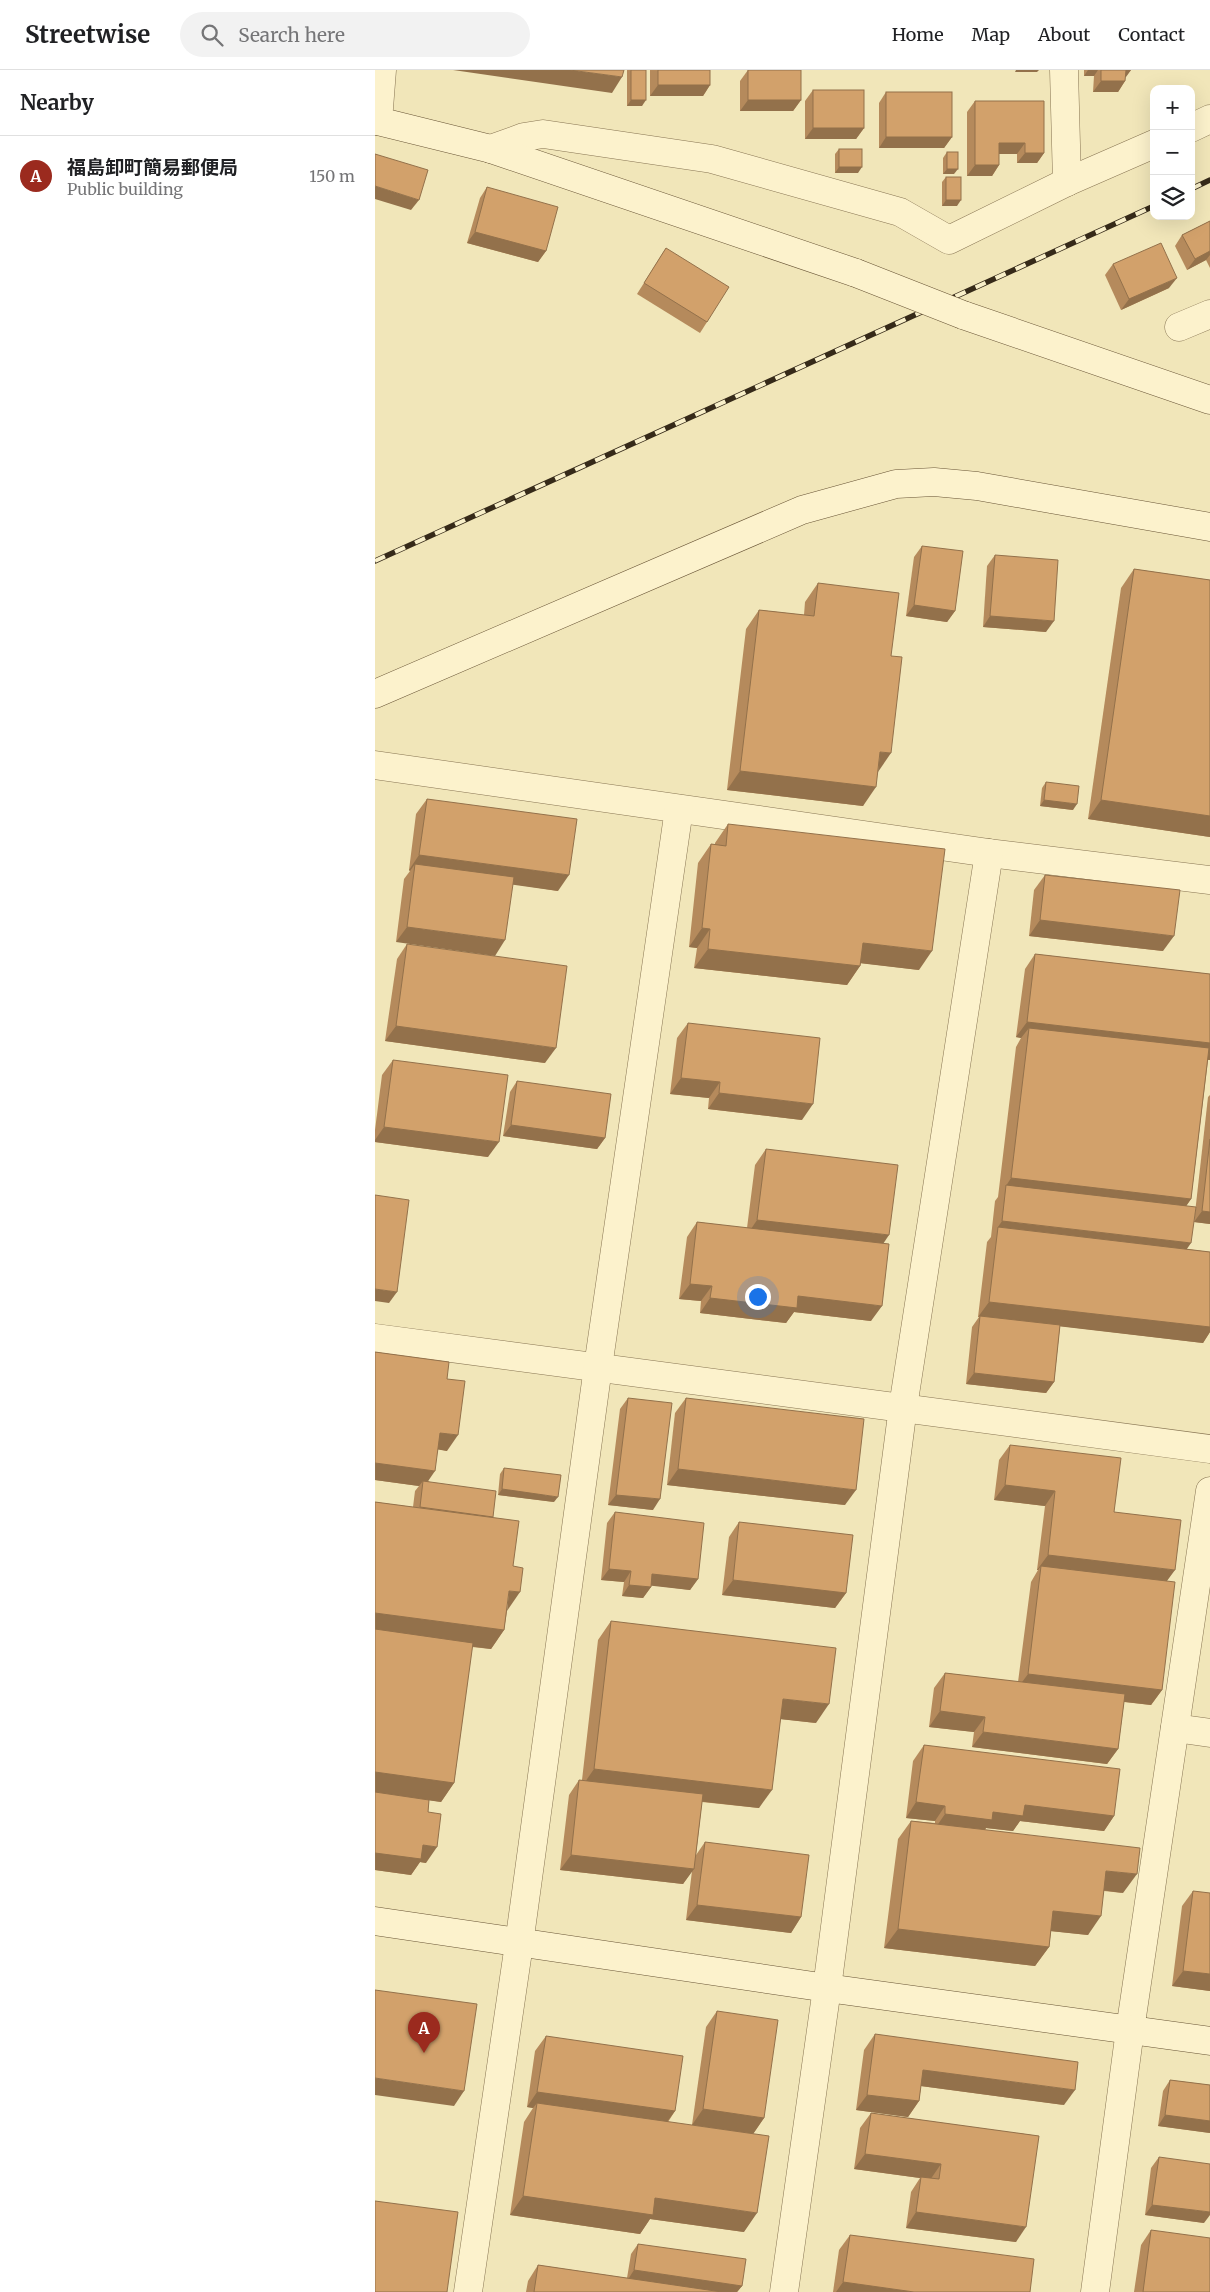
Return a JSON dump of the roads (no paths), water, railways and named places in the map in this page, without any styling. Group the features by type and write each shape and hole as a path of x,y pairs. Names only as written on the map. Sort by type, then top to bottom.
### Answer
{"street":[{"path":"383,70 376,121 491,149 856,273 963,315 1210,400"},
{"path":"1064,70 1067,182"},
{"path":"1195,126 1210,119"},
{"path":"491,149 524,137 543,134 712,159 900,212 949,240 1067,182 1150,146"},
{"path":"1179,327 1210,314"},
{"path":"375,694 802,510 896,484 934,482 977,486 1210,526"},
{"path":"375,766 989,853 1210,880"},
{"path":"468,2292 519,1944 598,1367 679,810"},
{"path":"783,2292 827,1988 903,1407 989,853"},
{"path":"375,1338 1210,1449"},
{"path":"1095,2292 1130,2030 1210,1491"},
{"path":"1175,1728 1210,1733"},
{"path":"375,1921 519,1944 1210,2041"}],"railway":[{"path":"1195,187 1210,180"},
{"path":"375,561 1150,208"}],"place":[{"name":"福島卸町簡易郵便局","path":"424,2053"}]}
